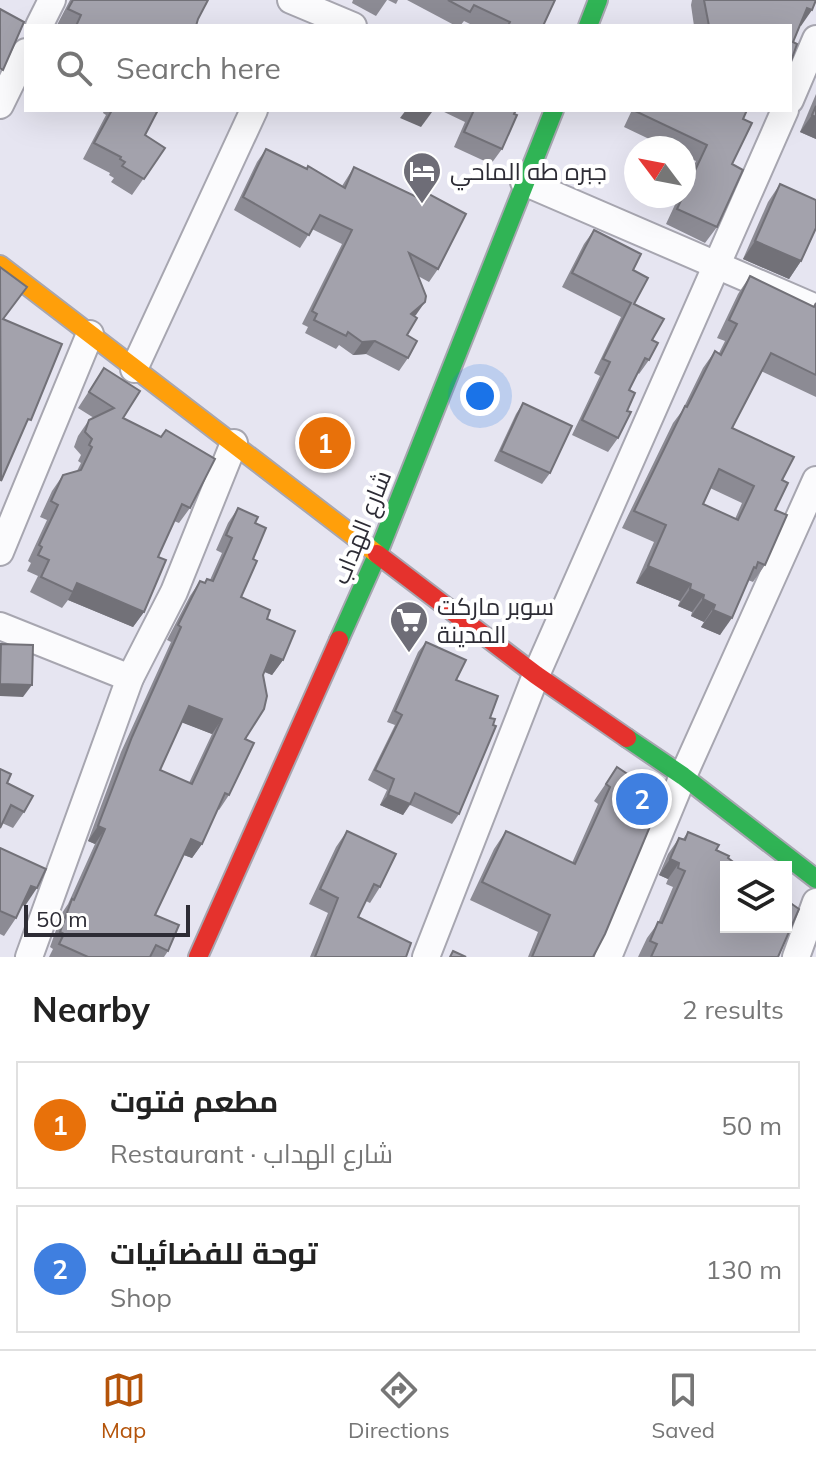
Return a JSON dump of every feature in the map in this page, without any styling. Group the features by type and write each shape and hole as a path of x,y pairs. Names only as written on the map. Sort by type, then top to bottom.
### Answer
{"street":[{"path":"40,24 52,0"},
{"path":"589,24 598,0"},
{"path":"296,11 345,24"},
{"path":"792,95 816,39"},
{"path":"0,105 24,56"},
{"path":"134,369 253,112"},
{"name":"شارع الهداب","path":"198,957 378,553 553,112"},
{"path":"426,957 536,675 784,112"},
{"path":"524,182 816,308"},
{"path":"0,265 536,675 683,776 816,879"},
{"path":"0,552 90,334"},
{"path":"29,957 130,678 174,592 234,443"},
{"path":"608,957 683,776 816,480"},
{"path":"0,626 130,678"},
{"path":"796,957 816,902"}],"building":[{"path":"73,0 208,0 197,24 77,24 81,15 68,9"},
{"path":"448,0 555,0 544,24 509,24 474,5 470,12"},
{"path":"704,0 816,0 812,10 807,8 793,42 797,44 792,58 792,24 709,24"},
{"path":"0,9 24,22 3,70 0,68"},
{"path":"111,112 157,112 145,135 165,148 144,179 122,166 125,162 121,157 94,143"},
{"path":"473,112 515,112 517,115 502,149 464,132"},
{"path":"637,112 746,112 743,119 752,123 732,164 743,170 717,227 677,209 696,208 696,168 707,145 696,140 696,136 688,136"},
{"path":"266,149 307,169 308,166 345,188 354,167 425,201 429,194 466,214 438,269 409,253 426,296 425,302 411,314 417,318 407,335 417,341 408,358 375,341 362,342 348,332 346,336 314,320 317,314 312,311 352,230 320,215 309,235 243,197"},
{"path":"780,184 816,200 816,228 801,261 755,241"},
{"path":"594,230 641,254 633,270 648,278 634,304 664,319 652,340 658,343 649,360 645,358 629,390 635,393 627,411 631,412 618,438 582,420 610,362 603,359 631,303 572,273"},
{"path":"0,267 27,287 3,319 62,344 31,420 28,419 1,481"},
{"path":"750,276 814,307 816,303 816,375 771,353 732,428 794,457 782,480 788,483 775,510 787,515 765,565 758,562 754,567 732,618 713,610 715,605 703,599 704,595 690,589 691,584 648,566 666,525 634,511 715,351 721,355 737,324 729,320","holes":["719,469 754,486 738,520 703,504"]},
{"path":"104,368 140,391 123,418 161,437 166,430 215,459 190,508 182,504 158,557 166,560 144,612 77,583 73,592 41,577 49,560 38,555 42,547 39,545 58,505 51,501 63,475 81,470 92,447 89,445 92,439 85,432 89,420 114,408 89,392"},
{"path":"523,403 572,426 550,473 501,451"},
{"path":"238,508 258,517 255,523 266,528 253,559 257,561 241,597 270,610 267,619 295,631 283,660 271,655 263,675 267,696 264,709 245,739 254,743 229,795 225,793 202,844 191,839 155,915 179,925 168,951 156,945 150,957 88,957 59,944 64,934 60,932 105,829 98,826 132,737 181,627 178,625 200,581 213,581 232,538 226,535","holes":["189,706 222,719 192,784 160,770"]},
{"path":"426,642 466,660 456,680 498,696 490,718 495,719 493,725 496,726 459,814 415,793 410,804 388,795 394,779 375,770 402,715 395,711"},
{"path":"1,644 33,645 32,685 0,684"},
{"path":"617,767 647,787 628,814 651,824 605,934 593,957 532,957 550,915 482,882 506,831 575,864 610,787 606,784"},
{"path":"0,769 11,774 7,783 33,796 24,812 11,805 0,828"},
{"path":"347,831 396,854 380,887 374,884 358,917 411,943 406,957 315,957 338,898 320,889"},
{"path":"688,832 719,845 716,850 729,856 732,861 720,861 720,933 788,933 778,957 651,957 657,944 650,941 658,922 662,923 685,871 678,868 679,863 670,859 679,838 685,840"},
{"path":"0,848 46,869 37,888 31,886 16,918 0,911"},
{"path":"792,904 799,909 792,925"},
{"path":"453,951 466,957 450,957"}],"traffic: fast":[{"path":"589,24 598,0"},
{"path":"339,640 378,553 553,112"},
{"path":"627,738 683,776 816,879"}],"traffic: slow":[{"path":"0,265 377,554"}],"traffic: jam":[{"path":"377,554 536,675 627,738"},
{"path":"198,957 339,640"}],"place":[{"name":"جبره طه الماحي","path":"422,205"},
{"name":"مطعم فتوت","path":"325,443"},
{"name":"سوبر ماركت المدينة","path":"409,654"},
{"name":"توحة للفضائيات","path":"642,799"}]}
